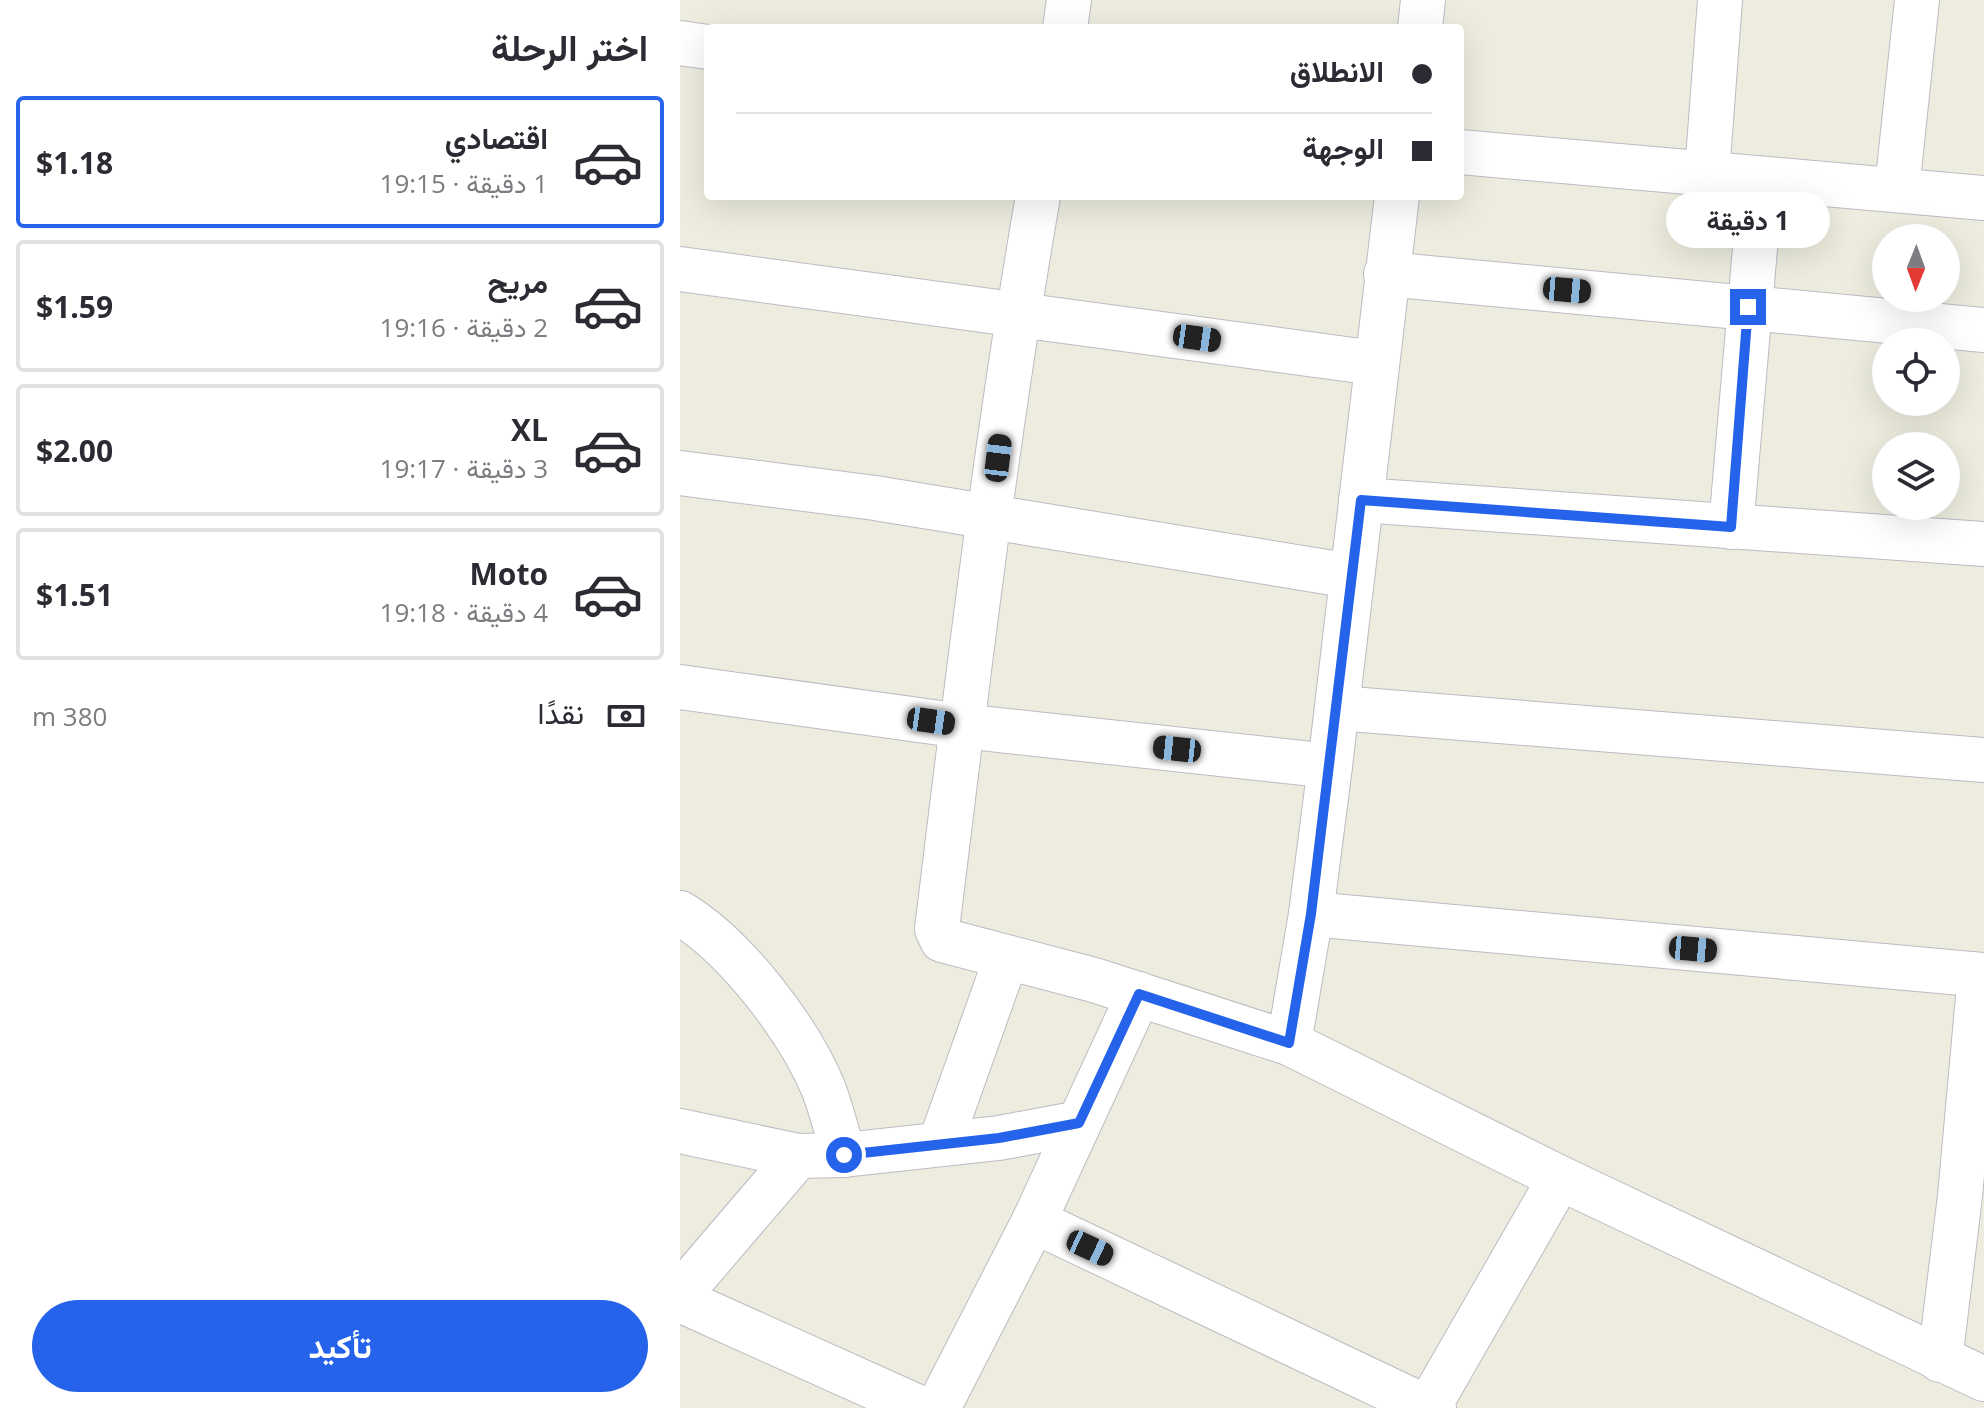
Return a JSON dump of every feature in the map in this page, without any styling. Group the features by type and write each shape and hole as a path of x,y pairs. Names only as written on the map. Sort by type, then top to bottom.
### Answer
{"street":[{"path":"1066,24 1069,0"},
{"path":"1420,24 1423,0"},
{"path":"1707,173 1720,0"},
{"path":"1897,189 1917,0"},
{"path":"680,43 704,46"},
{"path":"1464,152 1984,198"},
{"path":"1731,527 1761,179"},
{"path":"1037,200 1018,312 962,726 937,929 942,940 1139,994 1289,1043 1560,1178 1984,1379"},
{"path":"1289,1043 1311,914 1338,708 1375,363 1396,200"},
{"path":"680,269 1018,312 1375,363"},
{"path":"1386,274 1984,330"},
{"path":"680,473 990,516 1351,576"},
{"path":"1361,500 1984,544"},
{"path":"680,687 962,726 1330,766"},
{"path":"1338,708 1984,760"},
{"path":"680,913 736,962 794,1031 824,1090 844,1155"},
{"path":"1311,914 1982,975 1972,1197 1940,1360"},
{"path":"940,1144 1006,959"},
{"path":"938,1408 1034,1221 1139,994"},
{"path":"680,1131 798,1156 844,1155 940,1144 1079,1123"},
{"path":"798,1156 680,1297 920,1408"},
{"path":"1034,1221 1430,1407 1560,1178"}],"route":[{"path":"844,1155 999,1138 1079,1123 1139,994 1289,1043 1311,914 1361,500 1731,527 1748,307"}]}
